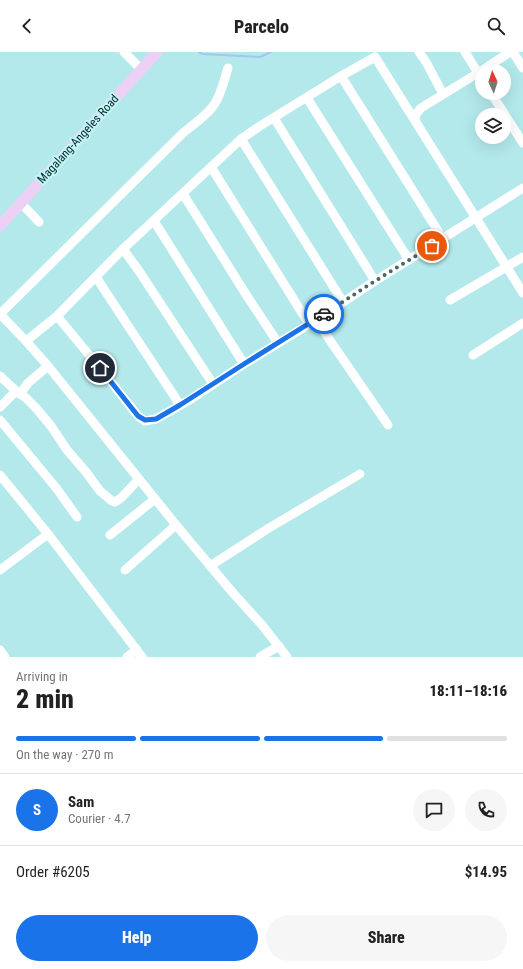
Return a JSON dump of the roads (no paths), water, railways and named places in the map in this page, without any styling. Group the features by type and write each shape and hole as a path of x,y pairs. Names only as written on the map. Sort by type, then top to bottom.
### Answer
{"main road":[{"name":"Magalang-Angeles Road","path":"0,226 157,52"}],"street":[{"path":"124,52 142,69"},
{"path":"419,52 443,94"},
{"path":"465,52 475,68"},
{"path":"495,64 510,52"},
{"path":"513,52 523,68"},
{"path":"26,341 57,316 123,249 184,194 241,139 374,54 523,293"},
{"path":"228,68 220,93 209,111 184,132 0,314 48,366 176,525 262,625 287,657"},
{"path":"340,76 443,239"},
{"path":"415,119 416,114 421,108 443,94 475,78"},
{"path":"307,98 409,260"},
{"path":"495,100 523,143"},
{"path":"274,118 375,281"},
{"path":"241,139 343,302"},
{"path":"211,167 312,322 388,425"},
{"path":"57,316 138,416 145,420 156,419 523,188"},
{"path":"184,194 278,343"},
{"path":"21,203 39,222"},
{"path":"154,221 244,364"},
{"path":"123,249 213,384"},
{"path":"450,300 523,257"},
{"path":"96,277 180,405"},
{"path":"473,355 523,323"},
{"path":"0,407 48,366"},
{"path":"0,376 36,408 100,491 112,501 115,502 121,498 140,479"},
{"path":"0,420 57,489 77,517"},
{"path":"210,566 269,528 360,474"},
{"path":"0,475 48,534 139,654 127,657"},
{"path":"110,535 155,498"},
{"path":"125,570 176,525"},
{"path":"0,570 48,534"},
{"path":"260,657 279,646"},
{"path":"0,650 5,657"}],"waterway":[{"path":"199,52 202,54 260,57 271,52"}]}
